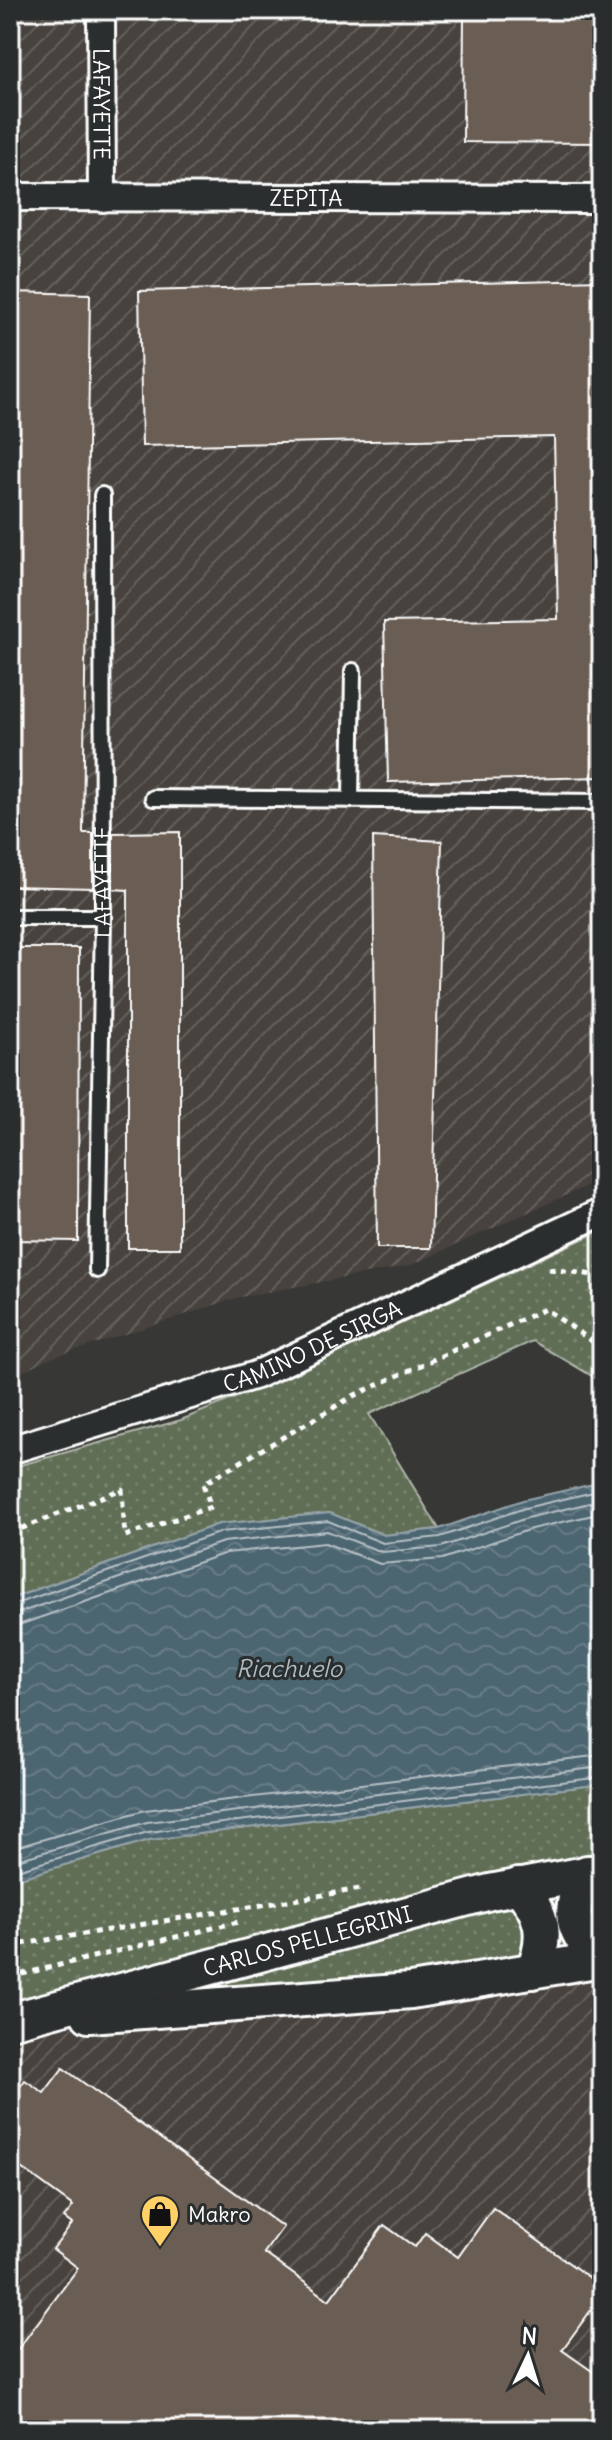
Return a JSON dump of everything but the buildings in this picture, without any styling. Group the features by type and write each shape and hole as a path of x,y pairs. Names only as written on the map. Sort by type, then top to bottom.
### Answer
{"street":[{"name":"LAFAYETTE","path":"101,10 102,198"},
{"name":"ZEPITA","path":"10,197 602,199"},
{"name":"CAMINO DE SIRGA","path":"10,1450 256,1375 602,1212"},
{"name":"CARLOS PELLEGRINI","path":"12,2020 518,1886 594,1872"},
{"path":"594,1872 575,1895 573,1920 583,1942 601,1960"},
{"path":"518,1886 534,1903 543,1926 542,1950 533,1971"},
{"name":"CARLOS PELLEGRINI","path":"12,2020 411,1991 601,1960"}],"lane":[{"name":"LAFAYETTE","path":"97,1270 103,917 102,495"},
{"path":"351,800 353,671"},
{"path":"153,798 602,802"},
{"path":"10,917 103,917"}],"path":[{"path":"10,1533 122,1489 125,1536 211,1507 203,1484 355,1395 545,1309 602,1348"},
{"path":"10,1946 364,1890 286,1910"},
{"path":"10,1977 240,1921"}],"shaded area":[{"path":"10,10 602,10 602,1179 409,1266 240,1297 45,1360 10,1379"},
{"path":"602,1865 602,2430 10,2430 10,2014"}],"green space":[{"path":"602,1230 602,1382 533,1341 369,1414 439,1529 384,1535 330,1513 219,1524 10,1599 10,1468 181,1420 286,1377"},
{"path":"602,1784 602,1859 10,2007 10,1881 149,1840"},
{"path":"602,1871 602,1959 13,2020"}],"water":[{"name":"Riachuelo","path":"602,1482 602,1784 149,1840 10,1881 10,1599 219,1524 330,1513 384,1535 439,1529 523,1500"}],"place":[{"name":"Makro","path":"160,2248"}]}
